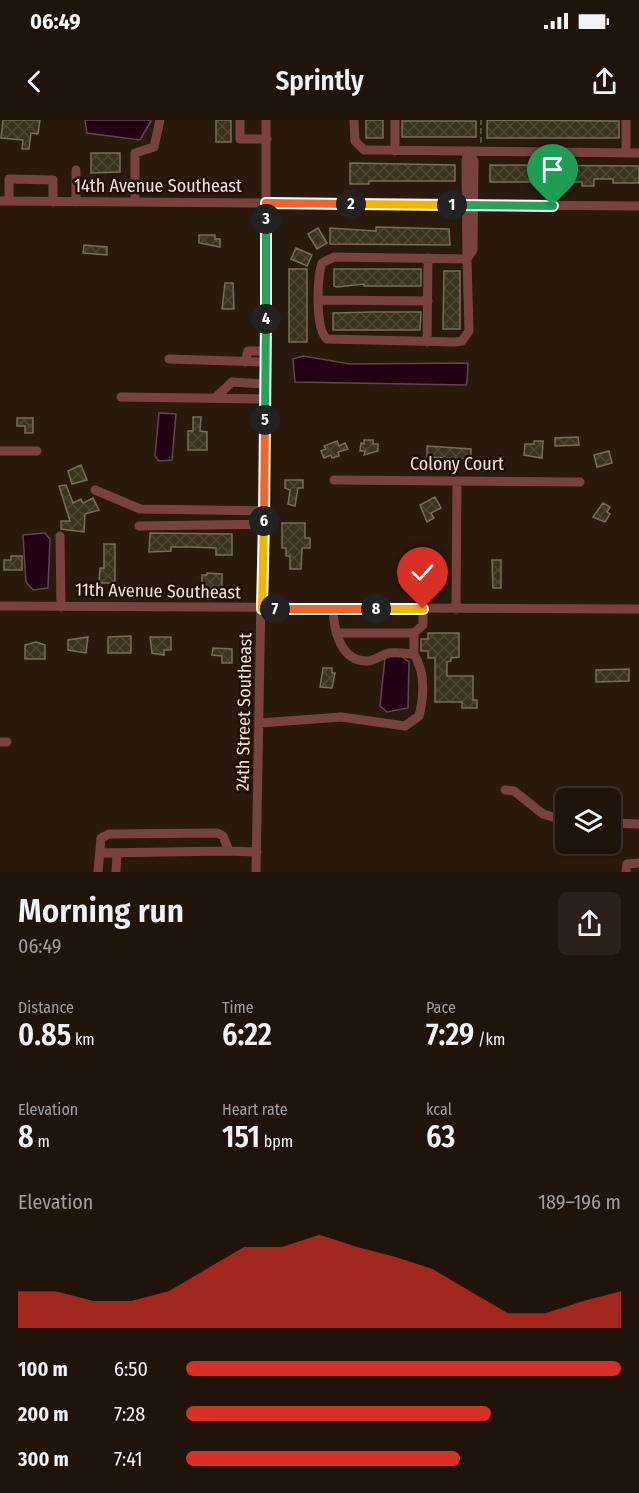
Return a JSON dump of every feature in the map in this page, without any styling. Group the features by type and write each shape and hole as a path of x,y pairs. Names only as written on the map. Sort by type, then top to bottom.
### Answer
{"street":[{"path":"135,202 135,153 154,147 160,120"},
{"path":"240,120 240,139 267,139"},
{"name":"24th Street Southeast","path":"256,872 266,384 266,120"},
{"path":"354,120 355,141 364,150 639,153"},
{"path":"395,120 395,151"},
{"path":"626,120 626,152"},
{"path":"467,259 328,259 320,269 319,328 327,339 462,341 469,331 468,151"},
{"path":"76,170 76,202"},
{"path":"4,201 9,179 42,179 53,180 53,202"},
{"name":"14th Avenue Southeast","path":"4,201 639,206"},
{"path":"428,258 428,342"},
{"path":"319,300 428,301"},
{"path":"245,362 248,351 266,351"},
{"path":"170,359 266,362"},
{"path":"215,398 232,382 266,384"},
{"path":"121,397 265,399"},
{"path":"0,451 37,451"},
{"name":"Colony Court","path":"334,480 580,482"},
{"path":"456,609 457,481"},
{"path":"94,490 140,510 264,511"},
{"path":"139,526 264,524"},
{"path":"60,536 61,607"},
{"name":"11th Avenue Southeast","path":"0,606 639,609"},
{"path":"333,609 336,633 348,653 370,661 389,653 414,654"},
{"path":"336,633 414,633 423,625 423,609"},
{"path":"260,723 341,717 405,726 419,716 422,706 421,669 414,654 414,633"},
{"path":"505,790 514,791 543,814 555,818"},
{"path":"621,823 639,824"},
{"path":"98,872 101,838 109,834 208,832 223,836 229,851"},
{"path":"100,853 257,852"},
{"path":"116,872 117,853"},
{"path":"626,872 627,864 639,863"}],"path":[{"path":"481,120 481,151"}],"shaded area":[{"path":"85,120 151,121 140,140 87,133"},
{"path":"303,356 350,364 468,363 467,382 466,385 295,382 293,359"},
{"path":"159,413 176,414 172,460 159,461 155,456"},
{"path":"45,533 50,539 48,588 33,590 26,582 23,535"},
{"path":"396,653 409,662 408,708 387,712 380,706 385,658"}],"building":[{"path":"3,120 40,120 38,134 31,133 29,149 22,149 23,140 1,138"},
{"path":"216,120 231,120 231,142 216,142"},
{"path":"366,120 383,120 383,138 366,138"},
{"path":"487,120 619,121 619,138 487,138"},
{"path":"402,121 476,121 476,137 402,137"},
{"path":"91,153 120,153 120,172 91,173"},
{"path":"350,163 455,165 455,181 369,181 369,184 350,184"},
{"path":"490,165 639,166 639,183 613,183 613,179 594,179 594,186 582,186 582,182 490,182"},
{"path":"376,227 449,229 450,245 330,244 330,228 376,231"},
{"path":"318,228 327,243 317,249 308,234"},
{"path":"199,235 215,235 215,239 220,239 220,247 199,243"},
{"path":"84,245 107,247 107,255 83,253"},
{"path":"296,248 312,255 307,266 291,259"},
{"path":"289,269 307,269 307,342 289,342"},
{"path":"334,269 421,269 421,286 364,286 364,284 337,287 334,286"},
{"path":"444,271 460,271 460,329 443,329"},
{"path":"225,283 233,283 234,309 222,309"},
{"path":"421,312 420,330 333,330 333,313"},
{"path":"193,417 201,417 200,431 207,432 207,450 188,450 188,431 193,431"},
{"path":"17,418 33,418 33,433 25,433 25,426 17,426"},
{"path":"578,437 579,445 555,446 555,438"},
{"path":"364,440 373,440 373,444 378,444 378,451 364,455 365,451 360,451"},
{"path":"337,441 339,446 345,443 348,449 338,452 339,456 332,458 331,455 324,458 321,451 326,449 324,446"},
{"path":"534,441 543,441 542,458 524,455 525,444 534,444"},
{"path":"427,446 471,449 471,459 427,457"},
{"path":"609,451 612,463 597,467 594,455"},
{"path":"81,465 87,480 72,484 68,471"},
{"path":"285,480 303,480 303,488 298,488 295,506 288,504 290,490 285,488"},
{"path":"66,485 73,503 81,499 83,503 93,498 99,510 85,514 84,532 61,529 61,521 70,521 59,486"},
{"path":"435,497 441,508 431,513 434,518 427,522 420,505"},
{"path":"603,503 610,507 607,512 610,514 605,522 593,517"},
{"path":"282,523 305,523 305,538 310,538 310,548 302,548 301,569 290,569 290,556 286,556 286,548 282,548"},
{"path":"150,533 232,534 232,555 216,555 216,548 191,547 171,547 171,551 149,552"},
{"path":"104,544 115,544 115,581 110,583 99,583 100,568 104,568"},
{"path":"11,556 22,556 22,570 4,570 4,560 11,560"},
{"path":"403,558 413,558 413,574 423,574 423,569 438,569 438,583 403,578"},
{"path":"492,560 501,560 501,588 493,588"},
{"path":"207,573 222,574 222,588 202,587 202,575 207,575"},
{"path":"428,633 459,633 459,657 451,658 451,661 447,662 447,676 473,676 473,700 477,700 477,708 462,708 462,702 435,702 435,658 428,658 428,651 421,651 421,639 428,639"},
{"path":"131,636 131,653 108,653 108,637"},
{"path":"88,637 86,653 68,650 68,640"},
{"path":"150,637 171,637 171,650 164,650 164,655 152,653"},
{"path":"36,642 45,645 45,659 25,659 25,645"},
{"path":"213,648 232,649 232,663 222,663 222,656 212,655"},
{"path":"323,668 332,668 332,673 335,673 332,688 320,687"},
{"path":"629,669 629,681 596,682 596,670"}],"route":[{"path":"423,609 262,609 266,203 553,206"}]}
